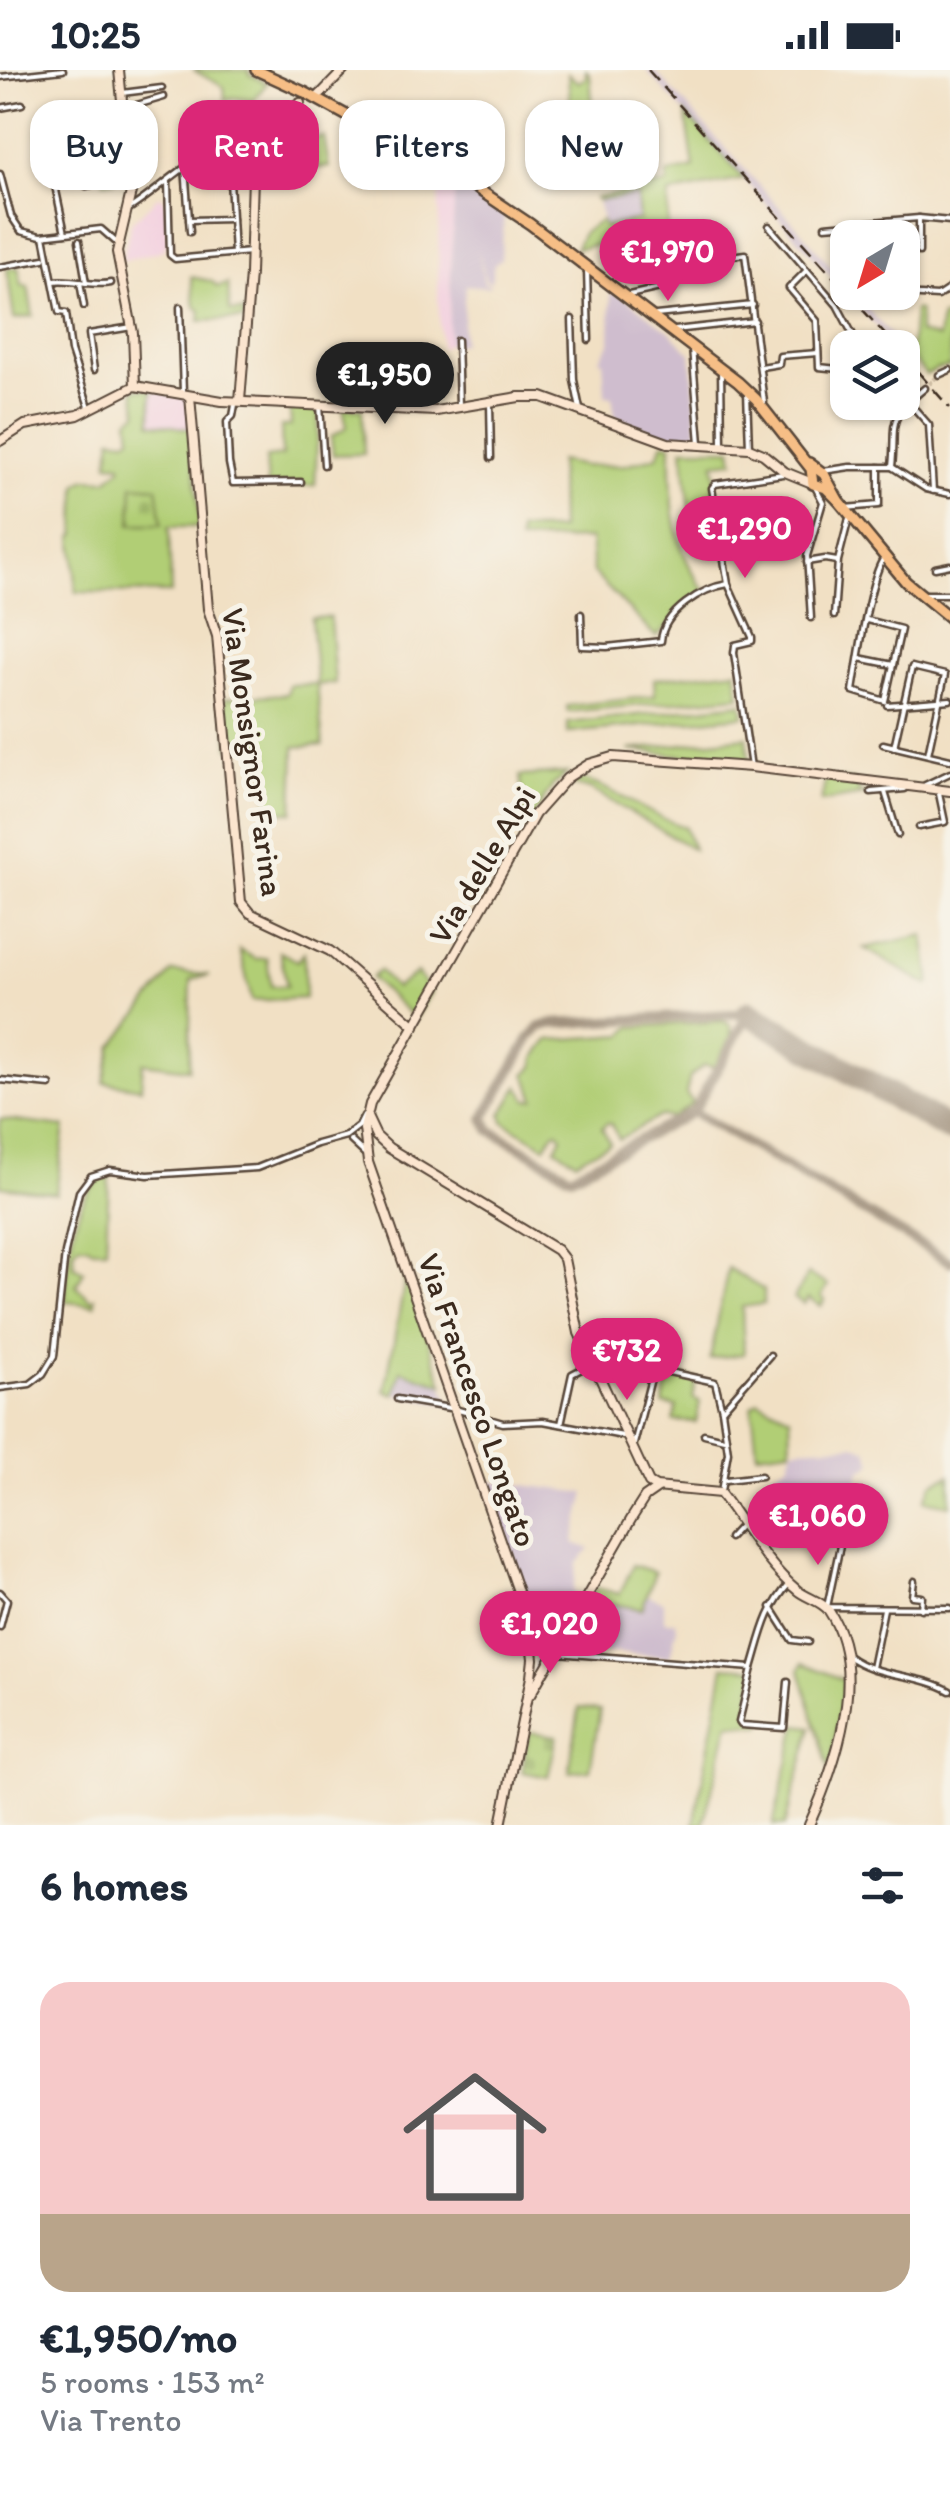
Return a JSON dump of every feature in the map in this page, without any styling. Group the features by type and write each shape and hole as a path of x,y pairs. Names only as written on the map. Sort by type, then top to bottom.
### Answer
{"main road":[{"path":"256,70 339,107"},
{"path":"479,190 628,296 747,390 794,446 817,481 920,595 950,618"}],"street":[{"path":"0,77 63,70"},
{"path":"119,70 122,100"},
{"path":"319,95 344,70"},
{"path":"122,93 162,88"},
{"path":"154,100 164,97"},
{"path":"0,108 22,104"},
{"path":"129,209 178,173"},
{"path":"0,174 14,224 26,234 44,236 101,229 118,242"},
{"path":"168,182 170,255 175,260 250,252"},
{"path":"56,190 65,234"},
{"path":"130,190 129,209 118,242 118,267 132,327 134,386"},
{"path":"187,190 190,232"},
{"path":"231,190 234,254"},
{"path":"251,190 238,401 233,416 226,422 228,463 233,482 301,482"},
{"path":"189,220 232,218"},
{"path":"825,226 918,218 950,220"},
{"path":"769,226 837,305 850,330"},
{"path":"628,296 659,289 664,235"},
{"path":"44,236 59,312 66,313 70,351 90,410"},
{"path":"79,241 84,306"},
{"path":"662,264 745,253 764,393 762,406"},
{"path":"0,267 46,258"},
{"path":"692,260 697,278"},
{"path":"587,268 589,340"},
{"path":"808,270 788,286 816,321 819,368 830,369"},
{"path":"53,281 111,283"},
{"path":"920,295 938,296 950,288"},
{"path":"652,318 657,314 753,305"},
{"path":"180,307 186,395"},
{"path":"572,319 574,380 580,410"},
{"path":"670,332 755,320"},
{"path":"94,370 89,334 132,327"},
{"path":"457,340 459,409"},
{"path":"692,348 700,444"},
{"path":"761,367 779,364 780,356 818,353"},
{"path":"721,369 722,444"},
{"path":"939,376 950,370"},
{"path":"0,442 25,425 90,410 134,386 238,401 459,409 528,396 546,398 658,440 748,448 787,472 817,481 834,470 892,467 907,479 950,494"},
{"path":"920,392 925,388"},
{"path":"747,390 748,448"},
{"name":"Via Monsignor Farina","path":"186,395 207,599 217,636 241,902 250,913 338,956 416,1026"},
{"path":"490,403 491,458"},
{"path":"320,405 324,465"},
{"path":"920,415 929,425 933,491"},
{"path":"892,467 895,420"},
{"path":"0,430 12,432"},
{"path":"834,616 838,561 848,518 845,508 879,506 879,467"},
{"path":"751,767 734,653 735,646 752,641 752,637 728,584 712,488 715,484 787,472"},
{"path":"810,618 807,562 823,502 817,481"},
{"path":"867,620 901,629 884,701 853,692 859,658 878,567 885,557"},
{"path":"807,562 838,561"},
{"path":"935,568 950,565"},
{"path":"581,614 582,646 661,641 666,623 707,587 728,584"},
{"path":"920,595 950,594"},
{"path":"859,658 893,665"},
{"path":"894,747 912,668 944,674 928,754"},
{"path":"887,705 950,700"},
{"path":"883,744 950,760"},
{"name":"Via delle Alpi","path":"368,1110 536,814 568,778 589,764 613,757 751,767 950,791"},
{"path":"872,792 916,786 950,773"},
{"path":"919,827 945,822 938,789"},
{"path":"885,792 898,835"},
{"path":"0,1080 50,1086"},
{"path":"350,1137 368,1110"},
{"path":"368,1110 373,1144"},
{"name":"Via Francesco Longato","path":"368,1110 373,1144 368,1162 523,1604 532,1640 533,1659 501,1825"},
{"path":"350,1137 368,1162"},
{"path":"0,1388 30,1384 52,1362 70,1229 79,1192 92,1176 110,1170 148,1174 250,1170 350,1137 373,1144 558,1250 564,1259 582,1338 650,1488"},
{"path":"582,1338 654,1367 715,1382 728,1452 720,1494"},
{"path":"722,1410 770,1354"},
{"path":"561,1425 572,1374 592,1363"},
{"path":"632,1448 654,1367"},
{"path":"398,1399 503,1423 543,1421 626,1437"},
{"path":"704,1434 726,1440"},
{"path":"724,1480 761,1476"},
{"path":"650,1488 720,1494 790,1583 826,1607 950,1608"},
{"path":"524,1708 650,1488"},
{"path":"753,1536 774,1518"},
{"path":"729,1538 743,1523"},
{"path":"809,1825 834,1770 844,1712 848,1656 826,1607 842,1536"},
{"path":"914,1581 912,1596 922,1597 921,1609"},
{"path":"788,1682 784,1728 738,1722 764,1622 790,1583"},
{"path":"0,1592 7,1600 0,1627"},
{"path":"771,1608 792,1640 808,1642"},
{"path":"872,1668 884,1608"},
{"path":"532,1640 559,1648 752,1668"},
{"path":"848,1656 872,1668 950,1691"}],"shaded area":[{"path":"646,70 654,70 802,232 830,266 830,275"},
{"path":"439,190 455,190 448,344 441,348"},
{"path":"455,190 474,190 505,206 501,259 494,264 491,282 486,281 478,249 484,283 490,284 465,285 462,344 448,344"},
{"path":"160,195 166,202 168,245 164,245 164,250 122,261 131,223"},
{"path":"637,195 639,221 604,227 597,201"},
{"path":"611,287 691,353 698,439 665,436 615,417 612,396 605,395 603,361 599,360 610,343"},
{"path":"862,310 868,310 886,330 880,330"},
{"path":"152,390 187,396 191,429 151,423"},
{"path":"401,1371 443,1384 450,1405 395,1394"},
{"path":"855,1445 868,1450 872,1463 861,1471 854,1498 799,1501 793,1493 780,1498 766,1477 789,1463 793,1448"},
{"path":"484,1480 586,1493 574,1543 590,1549 577,1564 573,1592 581,1599 536,1676 533,1623"},
{"path":"647,1595 664,1602 664,1621 675,1621 670,1657 588,1651 607,1603 641,1609"}],"green space":[{"path":"193,70 249,70 250,75 267,83 254,100 225,100 224,87"},
{"path":"586,70 592,100 570,100 568,74 578,82 586,78"},
{"path":"686,114 744,179 669,194 667,231 575,249 584,231 601,221 604,227 639,220 637,195 597,201 595,198 659,190 659,186 668,184 667,174 694,168"},
{"path":"324,137 329,167 319,168 319,138"},
{"path":"18,267 22,286 28,286 33,316 14,319 7,269"},
{"path":"191,277 211,281 218,287 228,284 230,311 244,312 244,319 200,321"},
{"path":"914,310 919,311 919,330 912,330"},
{"path":"941,317 950,317 950,367 926,375 920,368 920,333 938,338"},
{"path":"134,390 152,390 151,423 191,429 200,527 169,527 171,593 76,592 73,536 77,485 86,479 107,480 121,468 121,464 108,463 112,438 131,437 129,419 138,413"},
{"path":"290,406 319,406 315,485 268,487 266,458 282,456 281,426 291,426"},
{"path":"343,408 362,409 364,454 333,455 331,437 347,427"},
{"path":"663,442 671,444 671,483 679,540 705,590 656,637 593,573 590,539 519,541 519,530 560,530 559,461 584,466 625,465 658,456"},
{"path":"683,448 732,448 734,461 714,463 716,479 711,493 716,527 692,530"},
{"path":"133,485 157,487 162,524 131,524"},
{"path":"330,617 335,683 317,685 323,745 295,747 293,812 269,812 265,755 254,747 229,747 225,698 287,694 289,685 317,684 311,618"},
{"path":"736,670 740,696 568,712 567,706 655,696 654,679"},
{"path":"742,703 744,716 568,733 568,723"},
{"path":"747,737 749,762 629,750"},
{"path":"567,773 553,785 526,828 520,776"},
{"path":"572,777 601,786 685,827 693,849 590,789 567,783"},
{"path":"826,777 859,782 859,793 869,794 821,802"},
{"path":"924,935 931,983 928,985 864,948"},
{"path":"240,950 256,959 267,958 271,986 287,986 280,952 298,961 304,953 305,998 252,1001"},
{"path":"379,970 395,988 417,973 431,992 415,1019 371,978"},
{"path":"172,972 209,975 191,980 189,1069 143,1063 141,1088 104,1082 112,1047"},
{"path":"724,1021 731,1026 731,1037 714,1067 704,1065 690,1077 686,1094 693,1103 672,1118 660,1116 619,1139 607,1123 602,1128 610,1143 576,1161 555,1148 562,1137 558,1131 545,1146 504,1122 502,1114 519,1086 528,1100 535,1099 526,1074 549,1040 624,1035 631,1027"},
{"path":"0,1119 65,1127 56,1193 0,1186"},
{"path":"109,1176 106,1249 79,1245 74,1252 74,1266 84,1271 76,1286 91,1300 95,1298 95,1305 65,1302 79,1211 96,1183"},
{"path":"728,1268 764,1290 764,1304 742,1307 744,1354 710,1359"},
{"path":"406,1274 443,1384 401,1371 395,1394 385,1391"},
{"path":"808,1274 828,1285 821,1306 808,1298 804,1304 794,1298"},
{"path":"586,1339 633,1358 625,1374 613,1375 607,1384"},
{"path":"670,1371 696,1379 693,1398 700,1402 696,1422 674,1421 677,1407 663,1404"},
{"path":"758,1401 790,1416 791,1449 757,1453 752,1406"},
{"path":"950,1475 950,1505 925,1500 933,1483"},
{"path":"633,1565 655,1572 642,1609 607,1603 604,1631 595,1632 588,1651 559,1647 596,1588 620,1594"},
{"path":"803,1663 844,1680 830,1773 800,1670"},
{"path":"724,1666 756,1668 748,1714 764,1718 762,1725 729,1723 703,1825 694,1825"},
{"path":"579,1708 600,1710 590,1770 569,1772"},
{"path":"797,1725 812,1727 785,1825 773,1825"},
{"path":"529,1732 557,1736 548,1777 522,1772"}],"taxiway":[{"path":"749,1013 693,1112 950,1262"},
{"path":"693,1112 571,1176 490,1130 484,1118 540,1027 749,1013"}],"runway":[{"path":"749,1013 950,1130"}],"tunnel":[{"path":"925,388 939,375"}],"railway":[{"path":"648,70 881,330"},
{"path":"920,374 950,408"}]}
